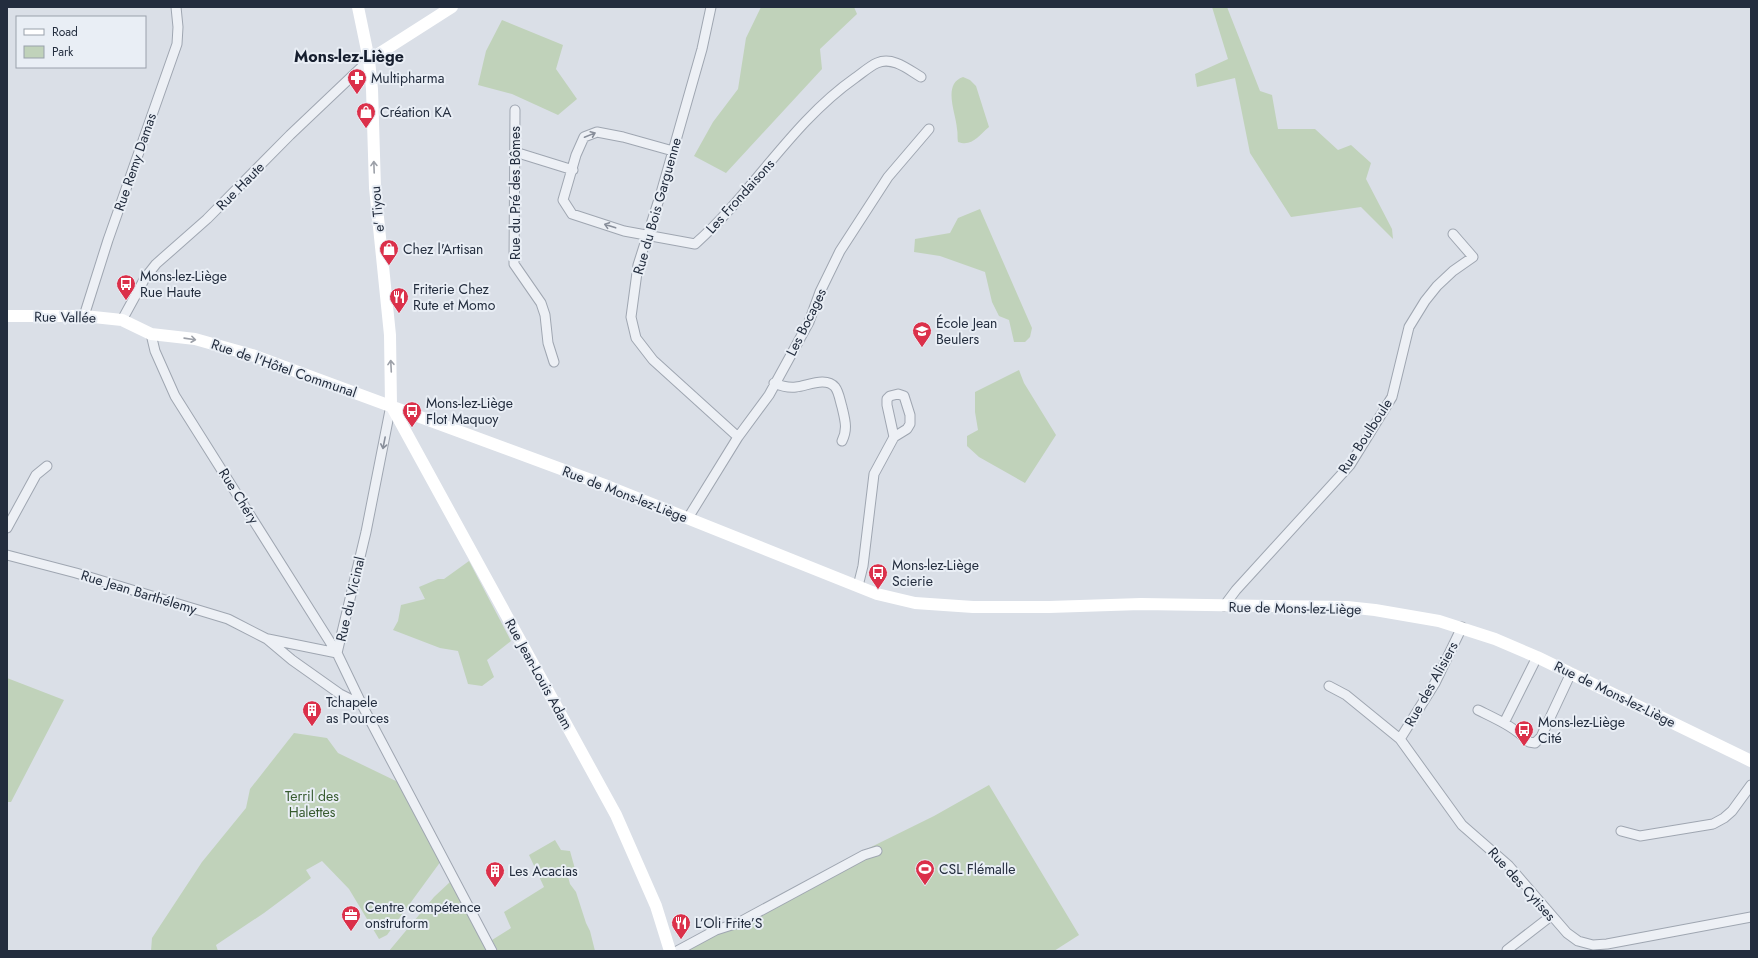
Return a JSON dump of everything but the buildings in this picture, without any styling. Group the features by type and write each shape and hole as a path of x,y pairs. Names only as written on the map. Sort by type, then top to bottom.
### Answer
{"street":[{"name":"Rue Remy Damas","path":"84,316 108,240 177,44 178,27 176,7"},
{"name":"e' Tiyou","path":"358,7 369,60 372,89 375,188 390,335 392,376 391,405"},
{"path":"369,60 452,7"},
{"name":"Rue du Bois Garguenne","path":"711,7 702,49 648,236 638,265 631,316 636,338 653,360 738,437"},
{"name":"Rue Haute","path":"122,320 146,278 156,264 207,219 290,135 369,60"},
{"name":"Les Frondaisons","path":"673,151 623,137 597,132 584,136 576,155 573,170 563,200 572,214 624,231 695,244 711,230 732,207 806,120 844,86 878,62 898,62 922,77"},
{"name":"Rue du Pré des Bômes","path":"515,110 514,264 541,303 545,315 548,343 554,362"},
{"name":"Les Bocages","path":"688,518 738,437 769,395 774,383 809,322 820,292 840,251 888,177 929,129"},
{"path":"515,152 573,170"},
{"name":"Rue Boulboule","path":"1224,606 1236,590 1354,459 1392,397 1409,327 1425,301 1437,286 1453,272 1473,258 1453,234"},
{"name":"Rue Vallée","path":"7,316 84,316 122,320 151,334"},
{"name":"Rue de l'Hôtel Communal","path":"151,334 195,339 252,354 391,405"},
{"name":"Rue Chéry","path":"151,334 155,351 175,396 337,654"},
{"path":"774,383 785,387 796,387 826,382 835,386 838,391 846,423 846,433 842,441"},
{"name":"Rue de Mons-lez-Liège","path":"391,405 688,518 877,594 915,603 973,607 1049,607 1141,604 1347,607 1375,610 1439,621 1462,627 1495,639 1537,657 1751,761"},
{"name":"Rue du Vicinal","path":"391,405 366,532 337,654 362,705 492,951"},
{"name":"Rue Jean-Louis Adam","path":"391,405 616,815 656,906 670,951"},
{"path":"858,586 863,566 874,474 894,437"},
{"path":"7,528 36,475 47,466"},
{"name":"Rue Jean Barthélemy","path":"7,555 76,573 228,619 266,639 292,660 340,694 362,705"},
{"name":"Rue des Alisiers","path":"1400,740 1435,683 1462,627"},
{"name":"Rue Jean Barthélemy","path":"266,639 337,654"},
{"path":"1504,723 1537,657"},
{"path":"1478,710 1504,723 1521,734 1529,742 1535,743 1541,737 1571,673"},
{"name":"Rue des Cytises","path":"1329,686 1346,695 1400,740 1462,825 1509,866 1551,916 1567,933 1578,941 1593,945 1607,944 1751,917"},
{"path":"1620,831 1640,836 1712,824 1724,818 1732,811 1751,785"},
{"path":"677,951 716,930 738,923 864,855 877,851"},
{"path":"1507,950 1551,916"}],"green space":[{"path":"761,7 854,7 857,14 820,49 822,69 726,173 694,156 713,122 738,89 746,38"},
{"path":"1212,7 1227,7 1260,91 1272,95 1278,129 1315,129 1338,150 1351,145 1371,163 1366,179 1392,229 1393,239 1361,207 1291,217 1250,153 1235,78 1197,87 1195,74 1228,59"},
{"path":"502,20 563,45 556,69 577,99 558,115 512,94 478,85 486,51"},
{"path":"963,77 970,80 976,86 989,127 975,140 967,143 958,142 952,100 953,86"},
{"path":"980,209 1032,328 1030,337 1025,342 1014,342 1009,320 999,316 992,302 985,272 940,256 914,252 915,239 950,233 958,218"},
{"path":"1019,370 1024,383 1056,435 1025,483 979,457 967,446 967,436 978,430 975,412 975,392"},
{"path":"469,561 511,641 487,660 494,677 482,686 468,684 458,651 440,648 393,630 398,621 401,605 425,599 419,587 438,579 444,579"},
{"path":"7,678 64,700 11,802 7,802"},
{"name":"Terril des Halettes","path":"294,733 327,738 338,753 398,782 441,861 387,935 379,939 349,889 322,861 306,870 311,878 264,913 216,945 218,951 151,951 152,938 202,862 246,808 250,789"},
{"name":"CSL Flémalle","path":"989,785 1079,935 1054,951 675,951 865,850 934,816"},
{"path":"555,840 561,850 570,851 575,869 567,873 570,884 576,892 590,931 595,951 498,951 492,940 511,928 504,912 544,887 529,855"},
{"path":"451,881 488,951 389,951 434,897"}],"place":[{"name":"Multipharma","path":"357,95"},
{"name":"Création KA","path":"366,129"},
{"name":"Chez l'Artisan","path":"389,266"},
{"name":"Mons-lez-Liège Rue Haute","path":"126,301"},
{"name":"Friterie Chez Rute et Momo","path":"399,314"},
{"name":"École Jean Beulers","path":"922,348"},
{"name":"Mons-lez-Liège Flot Maquoy","path":"412,428"},
{"name":"Mons-lez-Liège Scierie","path":"878,590"},
{"name":"Tchapele as Pources","path":"312,727"},
{"name":"Mons-lez-Liège Cité","path":"1524,747"},
{"name":"CSL Flémalle","path":"925,886"},
{"name":"Les Acacias","path":"495,888"},
{"name":"Centre compétence onstruform","path":"351,932"},
{"name":"L’Oli Frite’S","path":"681,940"}],"district":[{"name":"Mons-lez-Liège","path":"349,56"}]}
